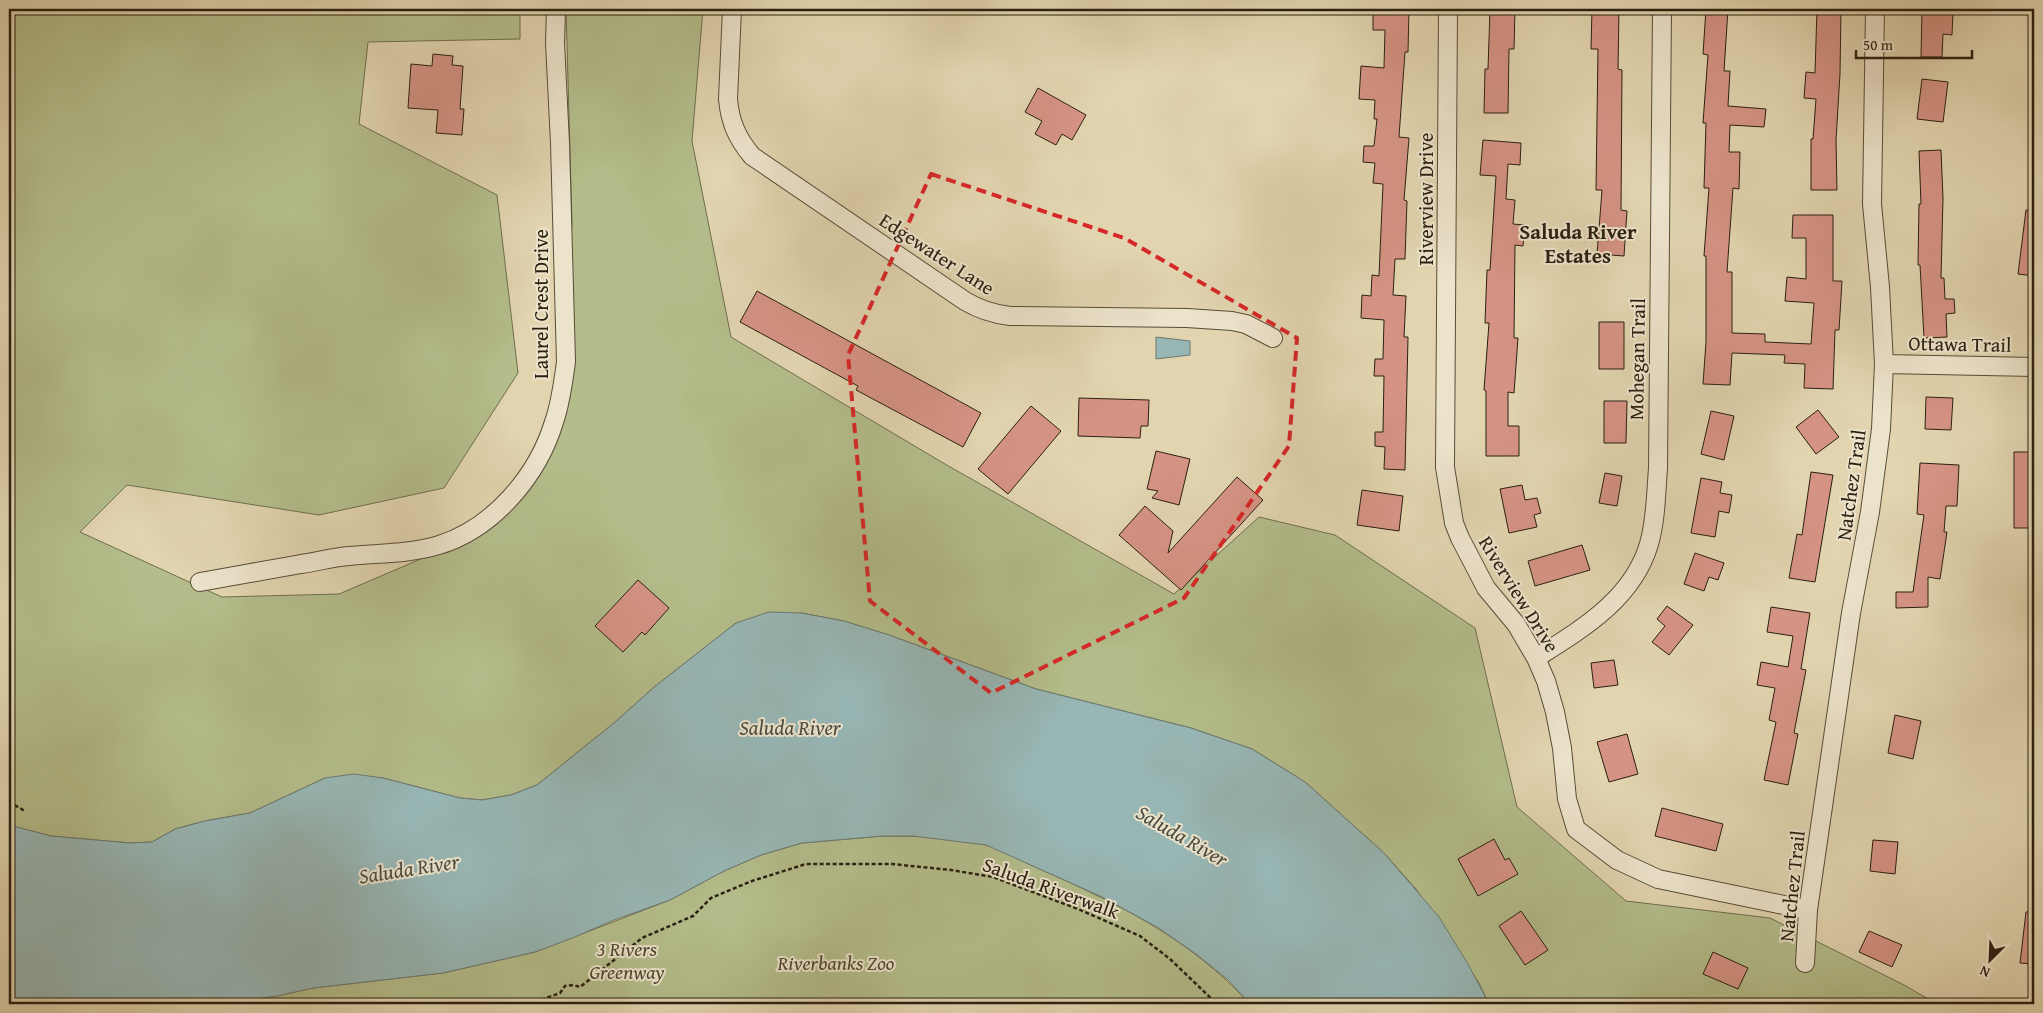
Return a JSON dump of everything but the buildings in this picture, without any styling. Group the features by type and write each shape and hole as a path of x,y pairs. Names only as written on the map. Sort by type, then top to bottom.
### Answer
{"street":[{"name":"Laurel Crest Drive","path":"200,582 349,556 380,555 441,544 469,532 494,514 517,489 535,464 554,422 562,393 566,362 560,143 555,43 556,9"},
{"name":"Edgewater Lane","path":"732,9 729,106 735,131 742,144 752,156 979,309 993,314 1010,316 1188,318 1232,321 1246,324 1273,338"},
{"name":"Riverview Drive","path":"1448,9 1445,467 1448,488 1454,523 1460,538 1486,588 1516,624 1536,658 1546,681 1555,712 1562,748 1567,799 1576,829 1617,860 1658,879 1808,910"},
{"name":"Mohegan Trail","path":"1536,658 1588,625 1618,597 1642,562 1650,543 1658,468 1662,9"},
{"name":"Natchez Trail","path":"1805,963 1808,910 1851,613 1870,512 1880,429 1884,364 1880,287 1872,204 1875,9"},
{"name":"Ottawa Trail","path":"1884,364 2034,367"}],"path":[{"path":"9,802 26,811"},
{"name":"Saluda Riverwalk","path":"530,1004 560,993 565,986 573,985 580,987 642,938 693,916 711,898 752,881 806,864 892,864 951,870 994,877 1078,909 1140,936 1170,960 1217,1004"}],"highlighted area":[{"path":"931,174 1124,238 1297,338 1289,446 1184,598 991,693 870,601 848,355"}],"green space":[{"path":"9,9 520,9 520,39 368,42 359,124 497,195 518,373 444,488 319,515 127,485 80,532 222,597 339,594 479,534 555,419 572,223 566,9 703,9 692,141 731,337 945,464 1174,594 1259,517 1335,535 1475,628 1517,807 1626,901 1770,918 1904,985 1937,1004 1489,1004 1479,983 1416,889 1384,853 1305,782 1252,749 1191,728 1036,689 889,635 844,621 801,613 736,623 653,688 614,723 537,785 511,795 482,800 460,798 383,778 325,778 250,813 205,821 175,829 152,842 130,843 51,836 9,825"},
{"name":"3 Rivers Greenway","path":"883,836 960,840 985,845 1007,853 1128,912 1180,943 1227,981 1250,1004 218,1004 277,996 313,988 443,973 535,952 670,900 724,871 761,855 802,843"}],"water":[{"path":"1156,337 1190,341 1190,355 1156,359"},
{"name":"Saluda River","path":"769,612 801,613 844,621 889,635 1036,689 1191,728 1252,749 1305,782 1384,853 1439,917 1468,964 1489,1004 1250,1004 1228,980 1196,954 1157,927 1100,896 986,845 913,836 883,836 802,843 761,855 724,871 670,900 535,952 443,973 313,988 277,996 218,1004 9,1004 9,825 51,836 130,843 152,842 175,829 205,821 250,813 325,778 354,774 383,778 460,798 482,800 511,795 537,785 614,723 653,688 736,623"}],"district":[{"name":"Saluda River Estates","path":"1578,244"}],"park label":[{"name":"Riverbanks Zoo","path":"836,963"}]}
